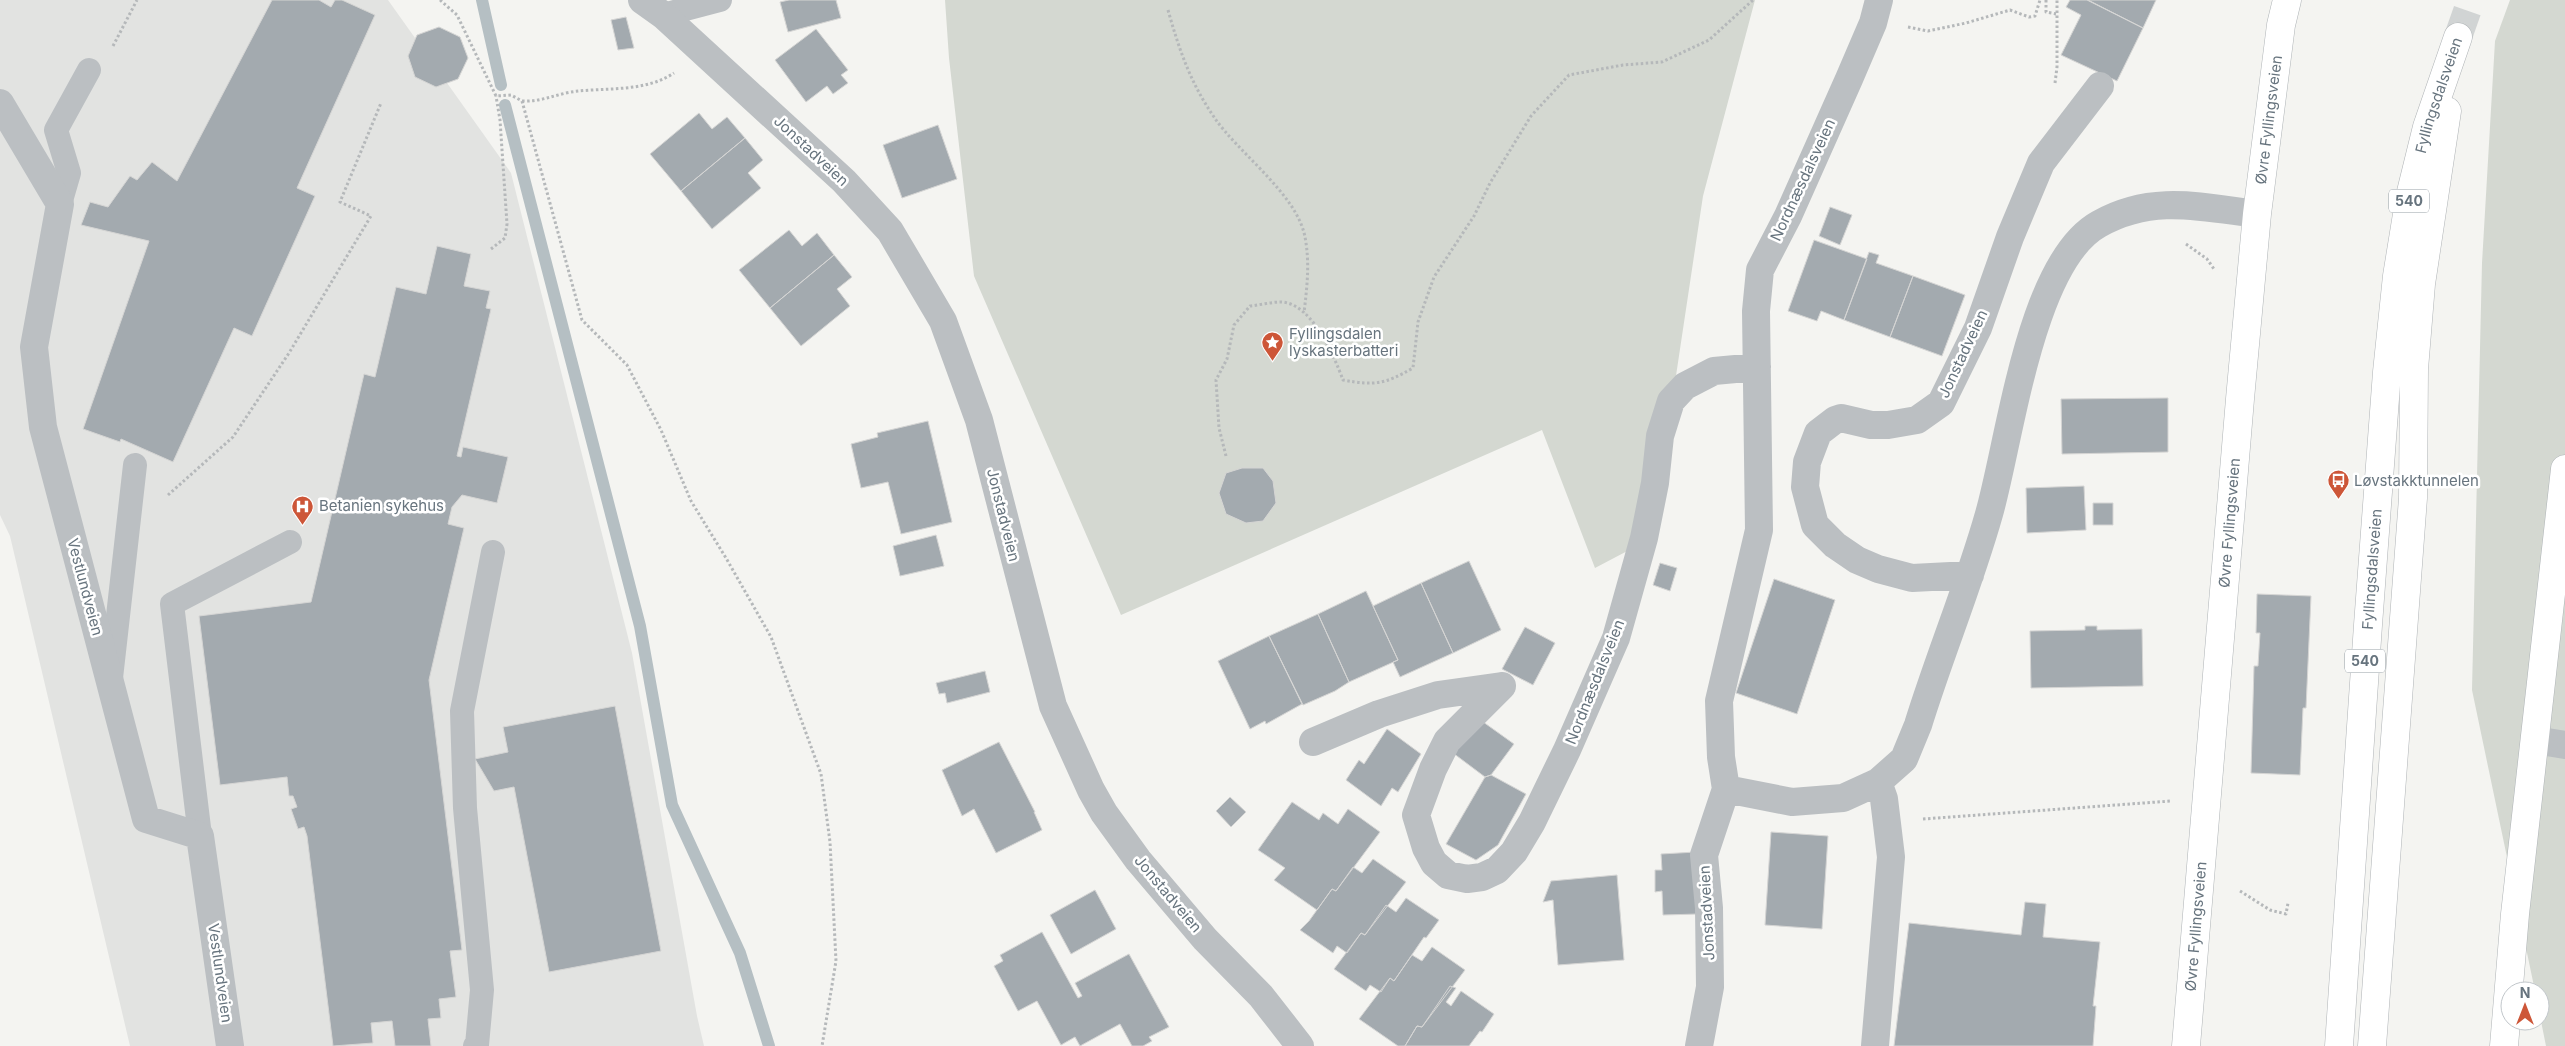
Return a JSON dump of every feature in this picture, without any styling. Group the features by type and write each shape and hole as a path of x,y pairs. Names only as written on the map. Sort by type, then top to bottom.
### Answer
{"main road":[{"name":"Øvre Fyllingsveien","path":"2186,1046 2257,214 2287,0"},
{"name":"Fyllingsdalsveien","path":"2339,1046 2366,644 2387,372 2397,276 2410,196 2427,127 2458,37 2421,294 2414,369 2413,498 2372,1046"},
{"path":"2504,1046 2515,914 2535,740 2534,730 2565,469"}],"street":[{"name":"Jonstadveien","path":"652,8 699,48 844,180 890,231 943,321 979,420 1053,706 1091,790 1104,813 1138,860 1206,939 1261,996 1300,1046"},
{"name":"Nordnæsdalsveien","path":"1726,789 1719,701 1759,530 1756,311 1760,270 1788,216 1876,10"},
{"name":"Jonstadveien","path":"1970,575 1912,578 1878,569 1857,560 1835,545 1815,525 1805,487 1807,462 1818,433 1834,420 1841,418 1888,425 1917,420 1941,403 1978,328 2010,237 2041,163 2100,86"},
{"path":"0,103 60,204"},
{"path":"1726,789 1792,802 1843,798 1878,782 1904,759 1970,575 1989,513 2010,419 2036,326 2053,276 2071,248 2098,224 2146,206 2175,203 2257,214"},
{"name":"Vestlundveien","path":"60,204 34,347 43,427 146,819 200,836 230,1046"},
{"name":"Nordnæsdalsveien","path":"1313,742 1380,714 1438,695 1502,686 1447,741 1433,769 1416,815 1426,848 1434,863 1448,875 1467,879 1482,877 1497,870 1514,852 1532,822 1567,750 1616,638 1644,538 1655,483 1660,436 1671,401 1685,386 1714,371 1757,367"},
{"path":"2535,740 2565,744"},
{"path":"1875,1046 1891,857 1887,821 1878,782"},
{"name":"Jonstadveien","path":"1699,1046 1710,987 1709,908 1704,855 1726,789"}],"lane":[{"name":"Jonstadveien","path":"652,8 720,0"},
{"path":"60,204 69,173 56,130 89,70"},
{"path":"110,682 135,465"},
{"path":"200,836 172,604 290,542"},
{"path":"475,1046 477,1045 482,990 465,808 462,711 493,552"}],"path":[{"path":"89,70 102,67 137,0"},
{"path":"440,0 457,14 496,96 500,120 507,224 505,238 491,249"},
{"path":"1226,456 1219,428 1216,380 1228,359 1234,325 1250,306 1283,302 1304,313 1329,346 1343,380 1369,385 1393,380 1413,368 1418,322 1434,277 1474,216 1490,183 1531,116 1569,75 1623,65 1662,62 1709,40 1753,0"},
{"path":"1876,10 1928,31 1966,23 2010,10 2029,17 2035,16 2040,0"},
{"path":"2046,0 2046,12 2056,14"},
{"path":"2057,0 2057,67 2050,116 2066,128"},
{"path":"1168,10 1183,62 1214,118 1289,203 1305,235 1309,267 1304,313"},
{"path":"496,96 511,95 522,101 542,100 572,92 654,83 672,75 699,48"},
{"path":"522,101 582,320 627,365 661,430 691,501 771,637 821,774 830,842 836,961 822,1046"},
{"path":"128,530 233,437 289,353 371,216 340,202 381,103"},
{"path":"2180,240 2207,258 2218,275"},
{"path":"1887,821 2173,801"},
{"path":"2240,891 2270,910 2286,914 2288,902"}],"shaded area":[{"name":"Betanien sykehus","path":"0,0 388,0 511,173 632,653 704,1046 130,1046 10,536 0,515"},
{"path":"945,0 1755,0 1703,196 1665,449 1633,548 1595,568 1542,430 1121,615 974,276 949,58"},
{"path":"2510,0 2565,0 2565,1046 2546,1046 2543,1031 2550,1031 2550,981 2533,981 2472,690 2482,263 2495,41"}],"building":[{"path":"272,0 319,0 331,7 335,0 342,0 375,15 297,188 315,196 252,336 234,328 173,462 121,439 120,442 83,429 149,241 81,225 90,202 108,207 130,176 137,180 152,162 177,181"},
{"path":"789,0 836,0 841,18 788,32 780,2"},
{"path":"2070,0 2087,0 2143,28 2117,81 2061,55 2081,15 2066,7"},
{"path":"2088,0 2156,0 2143,28"},
{"path":"626,17 634,48 618,50 611,20"},
{"path":"439,27 460,37 468,58 458,79 436,87 415,77 408,56 417,35"},
{"path":"816,29 848,70 841,75 848,83 833,94 827,86 806,102 775,60"},
{"path":"699,113 712,129 727,117 745,138 681,191 650,154"},
{"path":"938,125 957,179 902,198 883,145"},
{"path":"745,138 763,160 748,173 761,188 712,229 681,191"},
{"path":"1830,207 1852,215 1840,245 1819,236"},
{"path":"789,230 802,246 817,233 834,255 770,308 739,270"},
{"path":"1814,240 1867,259 1844,320 1821,311 1817,321 1788,311"},
{"path":"437,246 471,254 464,286 490,291 486,308 491,309 457,456 461,457 463,447 508,457 497,503 462,495 452,507 448,524 464,528 429,680 462,950 450,951 456,997 439,999 441,1018 428,1019 431,1046 395,1046 392,1021 371,1023 373,1043 333,1046 307,836 304,827 298,829 291,809 297,807 293,796 289,796 287,777 220,785 199,616 311,602 364,374 375,377 396,287 426,294"},
{"path":"1869,252 1879,255 1876,263 1913,276 1890,337 1844,320"},
{"path":"834,255 852,277 837,289 850,306 801,346 770,308"},
{"path":"1913,276 1965,295 1942,356 1890,337"},
{"path":"2168,398 2168,452 2062,454 2061,399"},
{"path":"928,421 952,522 901,534 888,482 861,488 851,444 878,437 877,433"},
{"path":"1242,468 1263,468 1273,481 1276,503 1263,521 1246,523 1226,514 1219,493 1226,473"},
{"path":"2084,486 2086,530 2027,533 2026,488"},
{"path":"2093,503 2113,503 2113,525 2093,525"},
{"path":"936,535 944,566 900,576 893,546"},
{"path":"1469,561 1501,630 1453,653 1421,583"},
{"path":"1660,563 1677,568 1670,591 1653,585"},
{"path":"1774,579 1835,600 1797,714 1736,693"},
{"path":"1421,583 1453,653 1400,677 1393,662 1398,660 1373,606"},
{"path":"1366,591 1398,660 1349,682 1318,614"},
{"path":"2257,594 2311,596 2306,708 2303,708 2300,775 2251,773 2254,666 2258,666 2260,633 2256,633"},
{"path":"1318,614 1349,682 1335,691 1303,705 1269,636"},
{"path":"2085,626 2097,626 2097,630 2142,629 2143,686 2031,688 2030,631 2085,630"},
{"path":"1525,627 1555,643 1533,685 1502,669"},
{"path":"1269,636 1302,704 1266,724 1265,721 1250,729 1218,661"},
{"path":"985,671 990,692 947,703 945,693 939,694 936,683"},
{"path":"615,706 661,951 549,972 514,787 494,791 475,759 508,752 503,727"},
{"path":"1479,719 1514,744 1491,775 1485,777 1453,753"},
{"path":"1387,729 1421,754 1398,792 1392,788 1381,806 1346,780 1359,760 1364,764"},
{"path":"999,742 1035,812 1042,830 996,853 974,809 962,816 942,770"},
{"path":"1491,775 1526,794 1498,845 1476,860 1446,844 1485,777"},
{"path":"1230,797 1246,812 1231,827 1216,811"},
{"path":"1292,802 1319,820 1323,813 1338,824 1348,809 1380,832 1336,891 1332,889 1317,910 1274,880 1285,868 1258,850"},
{"path":"1771,832 1828,836 1822,929 1765,925"},
{"path":"1696,852 1698,914 1663,915 1662,891 1655,892 1655,870 1662,870 1661,854"},
{"path":"1373,859 1406,882 1365,935 1361,933 1347,953 1337,946 1333,953 1300,930 1309,921 1332,889 1336,891 1353,867 1362,873"},
{"path":"1617,875 1624,960 1558,965 1553,900 1543,902 1551,881"},
{"path":"1095,890 1116,929 1071,954 1050,915"},
{"path":"1406,898 1439,920 1426,938 1424,937 1394,981 1390,978 1381,992 1370,985 1366,991 1334,969 1361,933 1365,935 1386,905 1396,912"},
{"path":"2025,902 2046,904 2043,937 2100,942 2093,1006 2096,1006 2093,1046 1894,1046 1909,923 2021,935"},
{"path":"1042,932 1078,998 1082,996 1075,983 1129,954 1169,1027 1149,1037 1152,1041 1143,1046 1132,1046 1120,1024 1080,1046 1075,1037 1061,1045 1037,1001 1018,1011 994,966 1003,961 1000,955"},
{"path":"1432,947 1465,970 1422,1027 1417,1026 1405,1046 1398,1046 1359,1019 1390,978 1394,981 1412,955 1422,961"},
{"path":"1450,986 1456,988 1446,1002 1451,1006 1461,991 1494,1014 1482,1032 1480,1031 1469,1046 1405,1046 1417,1026 1422,1027"}],"waterway":[{"path":"482,0 501,85"},
{"path":"505,105 640,626 672,805 740,953 769,1046"}],"tunnel":[{"path":"2458,37 2471,0"}],"place":[{"name":"Fyllingsdalen lyskasterbatteri","path":"1273,362"},
{"name":"Løvstakktunnelen","path":"2338,500"},
{"name":"Betanien sykehus","path":"303,525"}]}
